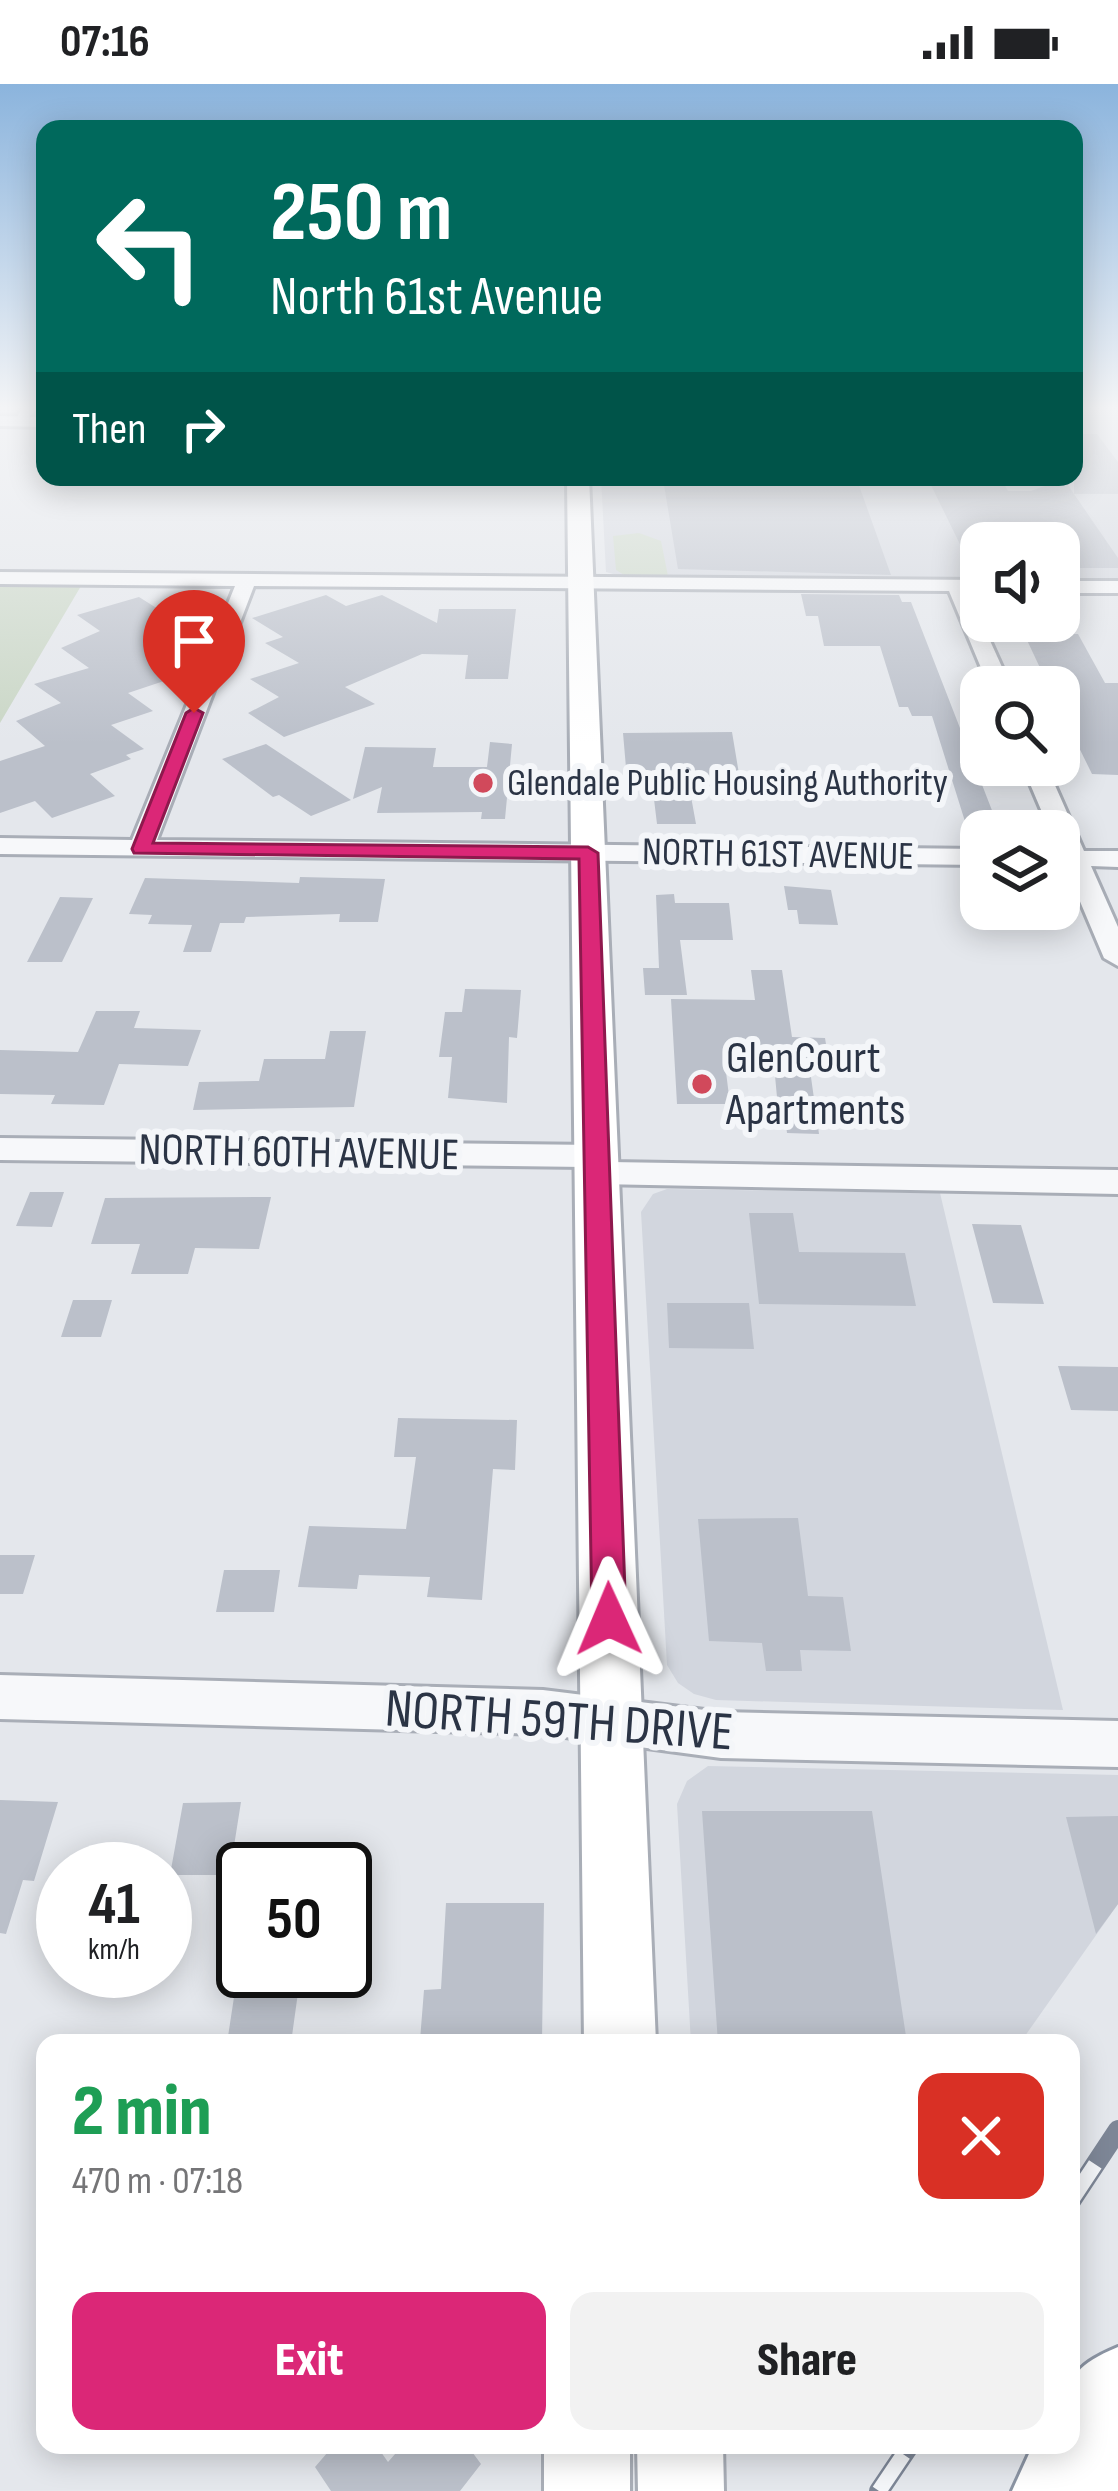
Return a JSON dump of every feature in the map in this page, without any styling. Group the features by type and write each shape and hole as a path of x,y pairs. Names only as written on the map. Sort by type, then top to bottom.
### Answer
{"highway":[{"path":"1063,2491 1118,2397"}],"main road":[{"path":"579,519 620,2034"},
{"path":"587,2454 587,2491"},
{"path":"680,2454 681,2491"}],"street":[{"path":"0,578 960,586"},
{"path":"141,849 246,581"},
{"path":"956,586 991,666"},
{"path":"1080,587 1118,587"},
{"name":"NORTH 61ST AVENUE","path":"0,846 960,857"},
{"path":"1080,858 1118,859"},
{"path":"1080,883 1118,958"},
{"name":"NORTH 60TH AVENUE","path":"0,1149 1118,1182"},
{"name":"NORTH 59TH DRIVE","path":"0,1697 544,1712 721,1735 1118,1744"}],"shaded area":[{"path":"603,519 1118,519 1118,580 1080,580 1080,522 960,522 960,579 624,577 606,572"},
{"path":"667,1189 940,1193 1063,1710 716,1700 678,1683 667,1665 641,1212 653,1194"},
{"path":"708,1766 1118,1775 1118,1904 1026,2034 690,2034 677,1804 687,1781"}],"green space":[{"path":"639,533 661,541 668,576 626,576 616,570 613,536"},
{"path":"0,585 81,586 0,723"}],"building":[{"path":"670,519 871,519 891,575 678,569"},
{"path":"948,519 1092,519 1118,558 1118,568 1080,568 1080,522 960,522 960,544"},
{"path":"801,594 899,595 902,602 911,602 960,728 960,786 983,786 992,810 961,810 932,716 912,716 908,707 899,707 880,646 824,646 818,616 806,616"},
{"path":"326,595 346,606 382,595 437,623 439,609 516,609 508,679 465,679 468,655 422,654 345,687 375,704 284,737 248,713 279,697 250,679 299,663 265,643 283,637 252,618"},
{"path":"139,597 174,619 162,623 185,638 147,650 185,674 128,693 153,711 111,725 144,749 126,755 131,759 90,774 115,796 52,818 35,801 0,813 0,761 45,746 16,721 61,703 34,684 89,668 61,648 100,631 77,615"},
{"path":"1080,638 1105,683 1118,683 1118,775 1092,774 1080,750 1080,666 1039,666 1028,642 1080,642"},
{"path":"732,732 742,792 690,791 696,824 657,824 653,791 628,791 623,733"},
{"path":"490,742 512,744 505,819 481,819 482,812 377,813 382,787 353,799 365,747 436,748 433,767 487,767"},
{"path":"266,744 351,800 311,816 279,795 273,797 222,759"},
{"path":"300,877 385,879 378,922 339,922 340,914 246,917 244,923 220,923 211,952 183,952 192,925 148,924 152,915 129,914 145,878 299,883"},
{"path":"784,886 831,890 838,925 799,924 797,910 788,910"},
{"path":"674,894 675,903 729,903 733,940 680,940 687,995 645,995 643,968 659,968 656,895"},
{"path":"60,897 93,898 62,962 27,962"},
{"path":"751,970 782,970 792,1037 825,1038 829,1063 809,1063 819,1134 787,1133 784,1108 778,1108 774,1065 725,1064 730,1104 677,1104 671,999 755,1000"},
{"path":"465,989 521,990 517,1038 509,1037 507,1103 448,1098 452,1057 439,1057 445,1012 462,1012"},
{"path":"96,1011 140,1011 134,1028 201,1030 188,1066 119,1064 104,1105 51,1104 55,1095 0,1094 0,1050 78,1052"},
{"path":"330,1031 366,1031 354,1107 193,1110 199,1082 259,1081 264,1059 325,1059"},
{"path":"30,1192 64,1192 52,1227 16,1226"},
{"path":"271,1197 259,1249 195,1248 188,1274 131,1274 140,1244 91,1244 105,1198"},
{"path":"749,1213 793,1213 799,1252 905,1253 916,1306 759,1304"},
{"path":"972,1224 1021,1225 1044,1304 993,1303"},
{"path":"73,1300 112,1300 101,1337 61,1337"},
{"path":"667,1303 749,1303 754,1349 669,1348"},
{"path":"1058,1366 1118,1367 1118,1411 1071,1410"},
{"path":"398,1418 517,1420 515,1470 493,1469 482,1600 427,1597 430,1577 359,1575 357,1589 298,1587 309,1526 406,1529 416,1457 394,1457"},
{"path":"798,1518 808,1596 843,1597 851,1651 800,1650 802,1671 766,1671 762,1643 709,1641 698,1519"},
{"path":"0,1555 35,1555 23,1594 0,1594"},
{"path":"224,1570 280,1570 274,1612 216,1612"},
{"path":"0,1800 58,1802 46,1842 36,1842 34,1881 23,1880 6,1934 0,1933"},
{"path":"241,1802 235,1842 216,1842 216,1875 192,1875 192,1842 176,1842 183,1803"},
{"path":"702,1811 872,1811 906,2034 717,2034"},
{"path":"1118,1816 1118,1904 1096,1934 1066,1817"},
{"path":"446,1903 544,1903 542,2034 420,2034 424,1990 441,1989"},
{"path":"234,1998 297,1998 292,2034 228,2034"},
{"path":"326,2454 382,2454 388,2462 395,2454 474,2454 481,2464 460,2491 331,2491 315,2467"}],"railway":[{"path":"1080,2187 1118,2130"},
{"path":"879,2491 904,2454"}],"place":[{"name":"Glendale Public Housing Authority","path":"483,783"},
{"name":"GlenCourt Apartments","path":"702,1084"}],"route":[{"path":"194,713 141,849 588,853 609,1619"}]}
